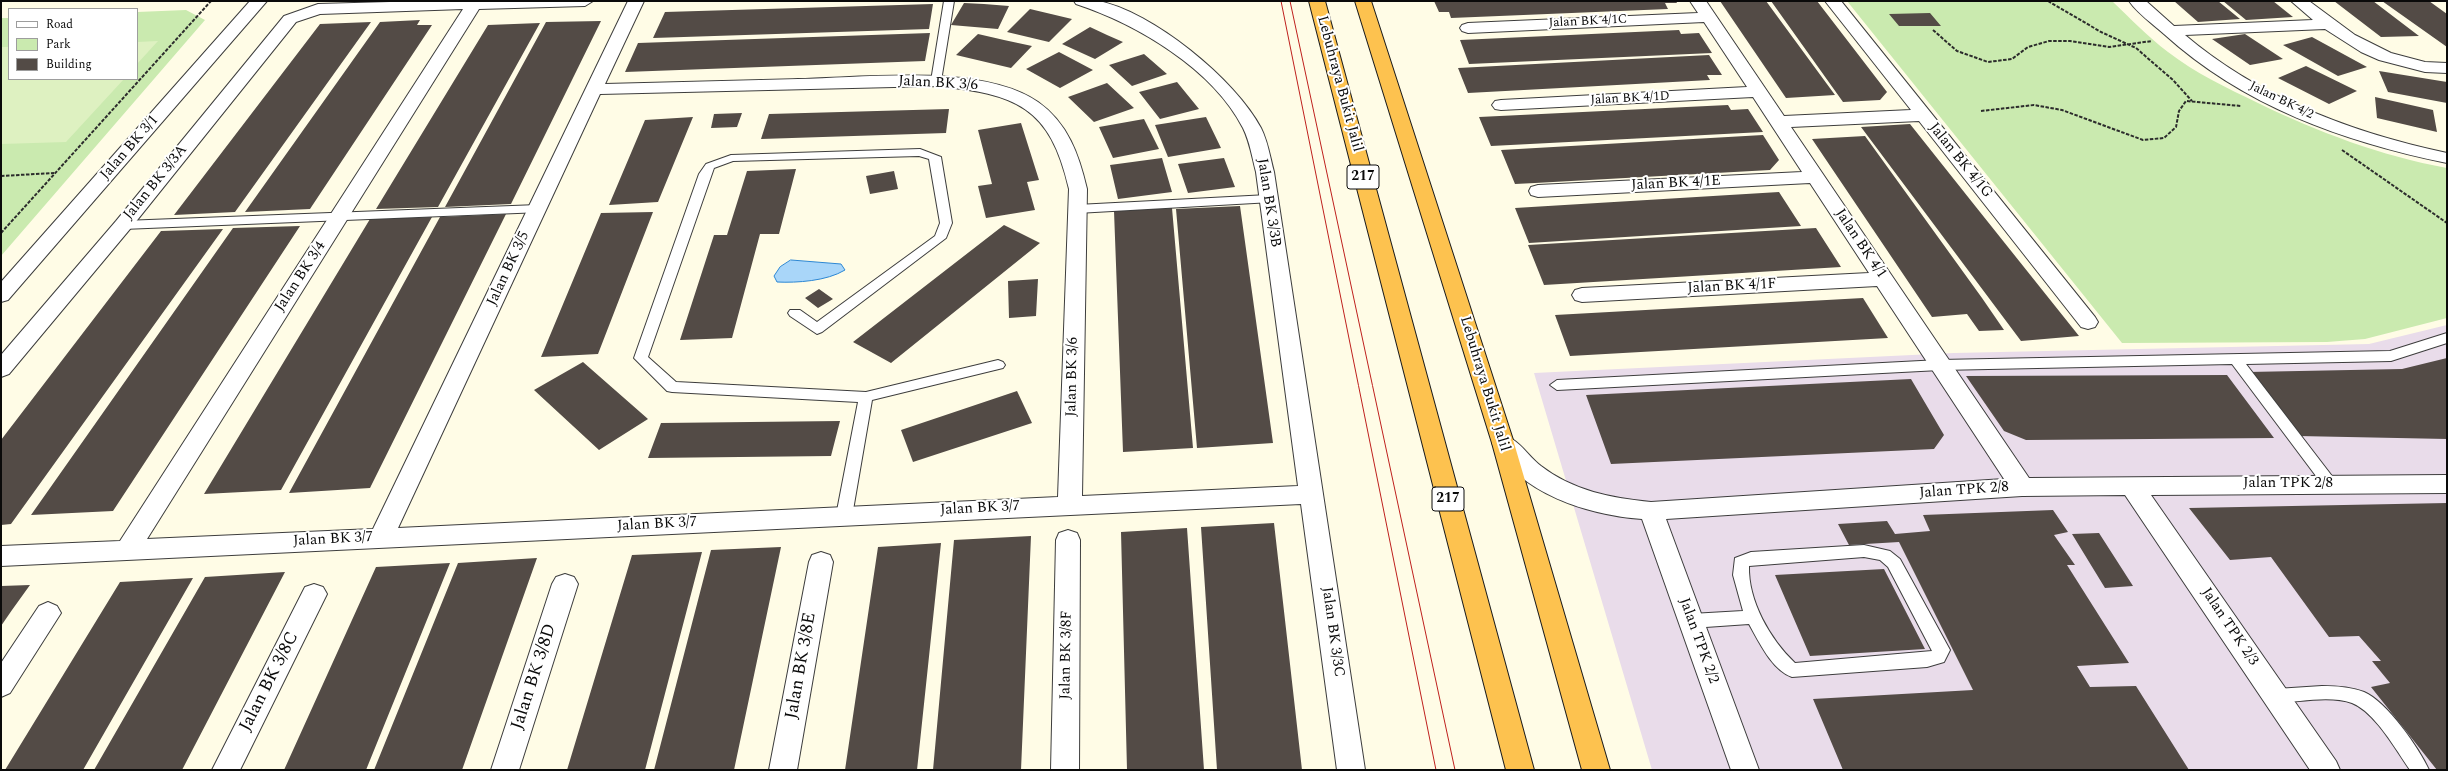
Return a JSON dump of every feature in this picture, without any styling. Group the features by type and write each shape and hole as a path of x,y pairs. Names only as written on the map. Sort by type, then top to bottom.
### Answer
{"highway":[{"path":"1304,1 1312,25 1328,43"},
{"name":"Lebuhraya Bukit Jalil","path":"1363,1 1503,443 1596,770"},
{"name":"Lebuhraya Bukit Jalil","path":"1319,4 1520,770"}],"street":[{"name":"Jalan BK 3/1","path":"1,295 259,1"},
{"path":"474,4 585,1"},
{"name":"Jalan BK 3/5","path":"381,537 636,1"},
{"name":"Jalan BK 3/3B","path":"1082,1 1124,16 1148,30 1197,65 1216,81 1250,124 1265,172 1313,494"},
{"name":"Jalan BK 4/1G","path":"1833,1 2088,322"},
{"name":"Jalan BK 4/2","path":"2137,1 2162,36 2258,92 2317,119 2385,144 2447,158"},
{"path":"2298,1 2362,47 2384,57 2413,65 2447,68"},
{"name":"Jalan BK 3/3A","path":"1,368 123,225 290,19 318,9 474,4"},
{"name":"Jalan BK 3/4","path":"127,550 474,4"},
{"name":"Jalan BK 4/1C","path":"1468,28 1703,9"},
{"name":"Jalan BK 4/1","path":"1703,9 2022,487"},
{"path":"2162,36 2328,24"},
{"name":"Jalan BK 3/6","path":"594,89 936,81 967,83 995,89 1020,98 1042,112 1068,148 1075,168 1078,209 1070,505"},
{"name":"Jalan BK 4/1D","path":"1501,105 1759,92"},
{"path":"1778,122 1923,115"},
{"name":"Jalan BK 4/1E","path":"1538,192 1815,177"},
{"name":"Jalan BK 4/1F","path":"1582,295 1883,279"},
{"name":"Jalan TPK 2/8","path":"1503,443 1532,472 1557,488 1583,499 1615,508 1651,512 2022,487 2131,485 2447,484"},
{"name":"Jalan TPK 2/3","path":"2131,485 2326,770"},
{"name":"Jalan BK 3/7","path":"1,556 1313,494"},
{"name":"Jalan BK 3/3C","path":"1313,494 1351,770"},
{"name":"Jalan TPK 2/2","path":"1651,512 1745,770"},
{"name":"Jalan BK 3/8F","path":"1065,770 1068,540"},
{"name":"Jalan BK 3/8E","path":"783,770 821,562"},
{"name":"Jalan BK 3/8D","path":"505,770 565,584"},
{"name":"Jalan BK 3/8C","path":"226,770 314,594"},
{"path":"1,685 48,613"}],"lane":[{"path":"936,81 949,1"},
{"path":"795,313 817,329 940,238 946,223 936,157 920,152 731,158 710,166 705,174 641,358 672,387 866,397 998,365"},
{"path":"1078,209 1268,199"},
{"path":"123,225 538,209"},
{"path":"1557,385 1940,365 2392,356 2447,338"},
{"path":"2236,360 2330,484"},
{"path":"844,516 866,397"},
{"path":"1864,551 1884,555 1894,563 1942,650 1938,657 1927,660 1792,670 1780,660 1754,617 1739,574 1741,562 1751,558 1864,551"},
{"path":"1691,621 1754,617"},
{"path":"2276,696 2350,695 2362,699 2373,707 2420,770"}],"path":[{"path":"1,233 211,1"},
{"path":"2048,1 2101,32 2130,44 2173,80 2192,102"},
{"path":"1933,30 1950,47 1962,54 1980,60 1996,62 2008,60 2018,56 2024,48 2050,40 2104,47 2130,44 2162,36"},
{"path":"1981,111 2034,105 2062,110 2143,140 2164,138 2176,127 2179,111 2186,101 2243,106"},
{"path":"2336,146 2356,158 2447,223"},
{"path":"1,176 54,173"}],"shaded area":[{"path":"2447,325 2447,770 1652,770 1534,373 1954,353 2369,344"}],"green space":[{"path":"1847,1 2112,1 2146,34 2178,60 2235,92 2304,124 2350,142 2398,157 2447,168 2447,318 2365,339 2327,342 2122,343"},
{"path":"186,10 205,20 1,256 1,18 8,18 8,80 138,80 138,12"},
{"path":"158,41 138,63 138,42"},
{"path":"1,47 8,47 8,80 123,80 66,142 1,144"}],"water":[{"path":"791,260 841,264 845,270 830,277 821,279 777,282 774,276 780,267"}],"building":[{"path":"1434,1 1676,1 1677,3 1665,3 1668,9 1451,18 1449,12 1439,12"},
{"path":"1720,1 1766,1 1835,95 1786,98"},
{"path":"1771,1 1817,1 1887,92 1880,100 1843,102"},
{"path":"2174,1 2218,1 2240,19 2198,22"},
{"path":"2223,1 2273,1 2293,17 2246,20"},
{"path":"2334,1 2373,1 2419,36 2381,37"},
{"path":"2382,1 2429,1 2447,14 2447,47"},
{"path":"964,3 1009,6 998,29 951,25"},
{"path":"933,4 929,29 653,38 665,12"},
{"path":"1030,9 1072,19 1049,42 1007,32"},
{"path":"1930,13 1941,26 1899,26 1889,14"},
{"path":"420,20 417,25 432,25 310,209 245,212 380,22"},
{"path":"601,21 511,204 445,207 546,22"},
{"path":"371,22 235,212 174,215 320,24"},
{"path":"540,23 438,207 376,209 488,25"},
{"path":"1090,27 1123,42 1095,59 1062,44"},
{"path":"1679,30 1681,34 1699,33 1712,53 1469,64 1460,40"},
{"path":"930,33 925,61 625,72 638,43"},
{"path":"978,34 1032,46 1011,68 956,55"},
{"path":"2245,34 2283,59 2250,65 2212,39"},
{"path":"2312,37 2367,67 2338,76 2283,45"},
{"path":"1059,52 1093,70 1060,88 1026,69"},
{"path":"1144,54 1167,74 1132,86 1109,65"},
{"path":"1709,55 1722,75 1707,75 1710,80 1468,93 1458,68"},
{"path":"2306,66 2357,91 2329,104 2278,78"},
{"path":"2379,71 2447,82 2447,103 2388,92"},
{"path":"1177,82 1199,109 1160,119 1139,92"},
{"path":"1107,83 1134,108 1094,122 1068,97"},
{"path":"2375,97 2433,110 2437,132 2377,118"},
{"path":"1728,105 1731,110 1748,109 1763,132 1491,146 1479,117"},
{"path":"949,109 946,133 761,139 769,114"},
{"path":"742,113 737,127 711,128 714,114"},
{"path":"693,117 658,202 609,205 645,120"},
{"path":"1206,117 1221,148 1168,157 1155,125"},
{"path":"1144,119 1159,149 1113,158 1099,127"},
{"path":"1021,123 1039,180 1027,182 1035,210 986,218 978,186 992,184 978,130"},
{"path":"1910,124 2079,336 2021,341 1861,127"},
{"path":"1763,135 1779,160 1770,170 1515,184 1501,150"},
{"path":"1865,136 2004,330 1979,331 1967,314 1932,317 1812,139"},
{"path":"1162,158 1172,192 1118,199 1110,165"},
{"path":"1224,158 1235,187 1188,193 1178,164"},
{"path":"796,169 779,234 760,234 732,338 680,340 714,235 727,235 747,171"},
{"path":"894,171 898,189 870,194 866,176"},
{"path":"1779,192 1801,226 1529,243 1515,208"},
{"path":"1240,206 1273,443 1197,448 1176,209"},
{"path":"1172,208 1193,448 1123,452 1114,211"},
{"path":"653,212 598,354 541,357 601,213"},
{"path":"506,214 370,488 289,493 440,217"},
{"path":"432,217 281,490 204,494 370,219"},
{"path":"1004,225 1040,243 891,363 853,342"},
{"path":"300,226 113,511 31,515 233,228"},
{"path":"1816,228 1841,267 1544,285 1528,245"},
{"path":"223,229 11,524 1,525 1,440 161,231"},
{"path":"1038,279 1036,316 1009,318 1008,281"},
{"path":"819,289 833,299 818,308 805,298"},
{"path":"1863,298 1888,338 1570,356 1555,315"},
{"path":"2447,358 2447,439 2298,436 2248,372 2402,369"},
{"path":"583,362 648,419 599,450 534,390"},
{"path":"2227,375 2274,438 2026,440 2004,431 1966,376"},
{"path":"1911,379 1944,435 1934,449 1611,464 1586,395"},
{"path":"1017,391 1032,423 913,462 901,430"},
{"path":"840,421 831,456 648,458 661,423"},
{"path":"2447,503 2447,770 2437,770 2371,687 2390,683 2372,661 2381,661 2359,636 2329,637 2271,557 2230,560 2189,508"},
{"path":"2053,510 2068,532 2054,535 2075,565 2067,565 2129,663 2077,666 2090,687 2136,686 2189,770 1843,770 1813,699 1973,690 1899,542 1849,545 1838,524 1887,521 1895,534 1930,531 1923,515"},
{"path":"1274,523 1302,770 1217,770 1201,527"},
{"path":"1187,528 1204,770 1127,770 1121,532"},
{"path":"2099,533 2133,586 2105,588 2072,534"},
{"path":"1031,536 1021,770 933,770 954,540"},
{"path":"941,543 917,770 845,770 878,547"},
{"path":"781,547 734,770 654,770 711,550"},
{"path":"702,552 645,770 567,770 632,555"},
{"path":"537,558 462,770 374,770 458,563"},
{"path":"450,563 366,770 284,770 376,567"},
{"path":"1884,569 1925,649 1810,656 1775,575"},
{"path":"285,572 182,770 94,770 205,577"},
{"path":"193,578 83,770 5,770 120,582"},
{"path":"30,585 12,610 1,626 1,586"}],"tram line":[{"path":"1281,1 1436,770"},
{"path":"1290,1 1455,770"}]}
